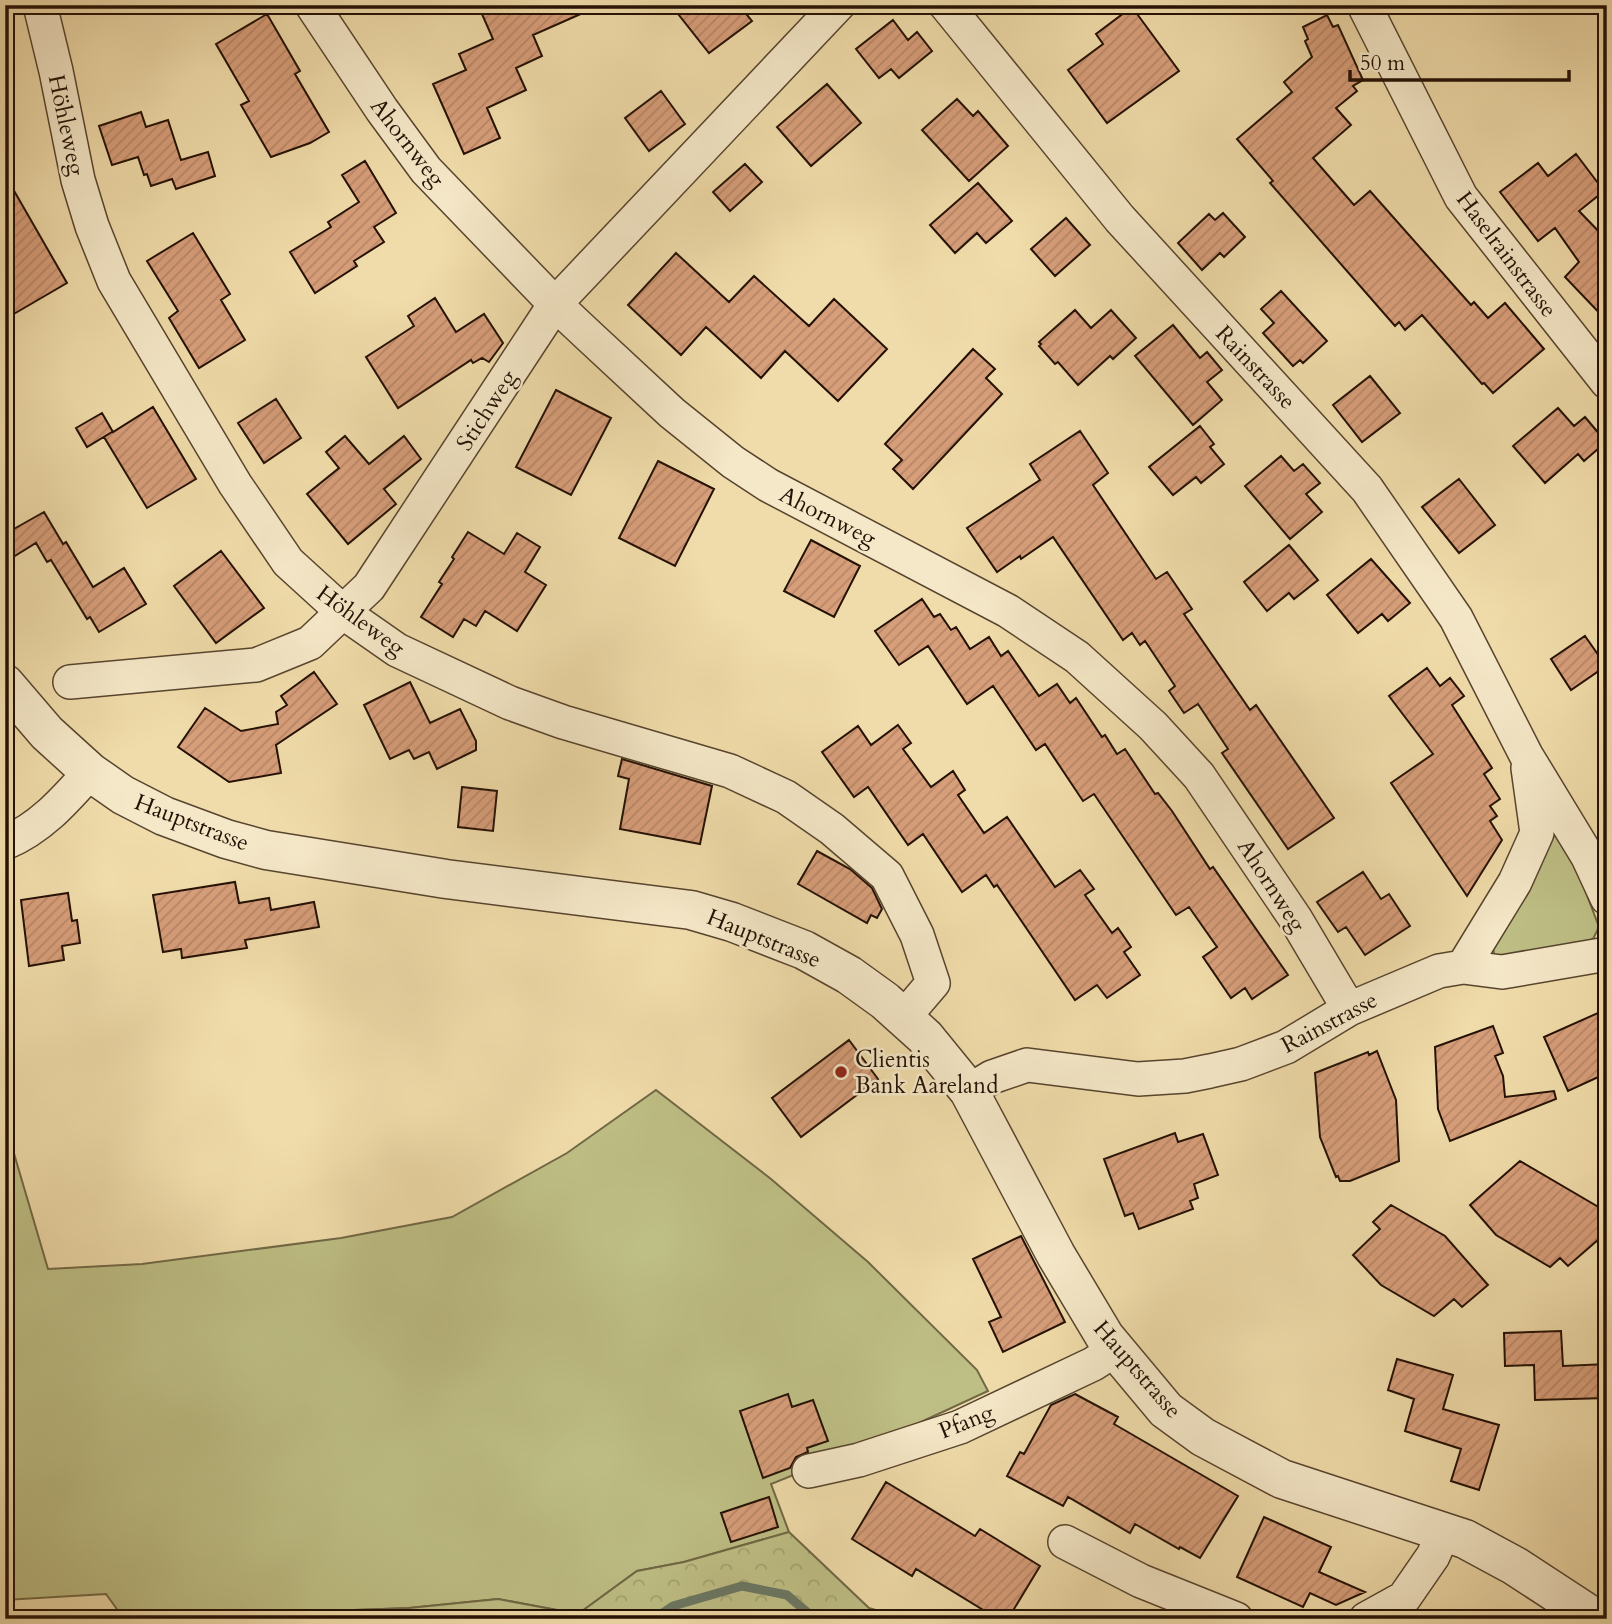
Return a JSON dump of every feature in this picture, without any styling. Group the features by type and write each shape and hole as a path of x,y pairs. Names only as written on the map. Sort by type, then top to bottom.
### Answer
{"street":[{"name":"Höhleweg","path":"40,5 78,180 92,226 114,281 235,484 288,562 344,613 397,650 510,703 563,722 730,771 786,797 832,829 887,876 917,935 933,983 904,1017"},
{"name":"Ahornweg","path":"312,5 426,170 555,304 673,413 733,462 768,485 1008,611 1077,657 1153,726 1199,776 1295,918 1349,1009"},
{"name":"Stichweg","path":"70,682 256,665 310,643 369,587 555,304 838,5"},
{"name":"Rainstrasse","path":"947,5 1120,219 1367,489 1457,618 1526,755 1588,857 1607,898"},
{"name":"Haselrainstrasse","path":"1364,5 1461,197 1607,382"},
{"name":"Hauptstrasse","path":"5,684 47,733 90,772 123,795 164,816 226,839 266,850 446,878 691,910 732,922 804,950 849,975 904,1017 934,1047 970,1091 1056,1255 1105,1337 1166,1410 1203,1437 1282,1479 1444,1531 1515,1566 1596,1619"},
{"name":"Rainstrasse","path":"970,1091 992,1077 1027,1065 1138,1079 1185,1076 1231,1066 1286,1047 1349,1009 1413,981 1439,971 1463,967 1516,882 1537,833 1526,755"},
{"path":"5,843 20,836 57,809 90,772"},
{"path":"1463,967 1502,972 1607,954"},
{"name":"Pfang","path":"809,1471 859,1460 960,1427 1093,1364 1115,1350"},
{"path":"1366,1619 1404,1598 1433,1556 1444,1531"},
{"path":"1065,1542 1141,1581 1236,1619"}],"green space":[{"path":"1551,834 1562,835 1599,927 1593,939 1575,947 1494,956 1493,944 1527,895"},
{"path":"656,1090 771,1179 868,1262 977,1370 988,1391 895,1434 771,1484 789,1532 684,1562 637,1571 578,1614 498,1599 409,1608 328,1611 324,1619 124,1619 106,1594 5,1600 5,1123 48,1269 142,1264 341,1238 452,1217 567,1153"},
{"path":"789,1532 869,1608 905,1619 324,1619 328,1611 409,1608 498,1599 578,1614 637,1571 684,1562"}],"building":[{"path":"478,5 601,5 533,35 542,56 516,68 526,90 487,108 500,138 464,154 433,84 466,70 459,54 493,39"},
{"path":"671,5 739,5 752,21 709,53"},
{"path":"1132,7 1179,71 1107,123 1068,70 1103,44 1096,34"},
{"path":"267,14 300,71 295,74 329,132 310,143 271,157 241,105 249,101 216,44"},
{"path":"1327,15 1333,27 1338,25 1363,80 1353,86 1357,91 1336,108 1351,125 1313,158 1354,205 1370,191 1471,305 1474,302 1488,318 1505,303 1544,349 1493,393 1422,315 1405,330 1399,322 1395,326 1270,183 1273,181 1237,139 1292,92 1284,82 1312,57 1305,41 1308,39 1303,27"},
{"path":"893,20 908,40 917,32 932,51 899,78 891,69 879,78 856,49"},
{"path":"827,84 861,123 811,166 777,127"},
{"path":"661,91 685,124 649,151 625,118"},
{"path":"957,99 973,116 978,111 1008,146 969,181 922,130"},
{"path":"141,112 146,127 168,120 181,160 208,152 215,176 176,189 172,179 151,186 138,157 112,165 99,126"},
{"path":"1576,154 1604,191 1579,211 1607,240 1607,321 1565,277 1579,262 1555,228 1538,241 1500,192 1538,163 1548,176"},
{"path":"365,161 396,213 374,227 384,242 354,261 357,266 315,293 290,252 331,227 328,222 359,202 342,175"},
{"path":"745,164 762,182 730,211 713,192"},
{"path":"5,175 67,283 5,319"},
{"path":"978,183 1012,221 986,243 977,233 955,253 930,225"},
{"path":"1223,213 1245,237 1224,257 1220,253 1202,270 1178,243 1209,214 1215,220"},
{"path":"1066,218 1090,245 1055,276 1031,249"},
{"path":"193,233 230,294 221,300 245,340 199,368 169,318 178,311 147,261"},
{"path":"676,253 729,302 754,276 809,326 834,299 887,349 838,401 785,351 761,378 706,327 681,355 628,305"},
{"path":"1281,291 1327,341 1303,363 1300,360 1293,366 1263,333 1274,323 1261,309"},
{"path":"435,298 456,332 484,314 503,343 489,362 482,358 473,363 471,360 398,408 366,357 414,326 408,316"},
{"path":"1075,310 1091,328 1111,310 1136,338 1113,359 1110,356 1078,385 1058,362 1055,364 1039,346 1039,342"},
{"path":"1173,325 1200,358 1207,352 1222,370 1207,382 1222,400 1193,425 1135,356"},
{"path":"973,349 995,369 986,378 1002,394 913,489 893,469 902,460 885,444"},
{"path":"1370,376 1400,413 1362,442 1333,405"},
{"path":"556,390 611,418 571,495 516,467"},
{"path":"276,399 301,438 264,463 238,423"},
{"path":"153,407 196,479 147,508 104,437 112,432 87,447 76,428 102,413 113,432"},
{"path":"1558,408 1574,426 1585,417 1606,442 1584,461 1578,454 1545,483 1513,446"},
{"path":"1200,426 1214,444 1210,447 1224,464 1201,483 1196,477 1173,495 1149,467"},
{"path":"1080,431 1108,473 1093,485 1156,579 1167,572 1192,609 1184,614 1250,710 1256,705 1334,818 1288,849 1222,753 1228,749 1198,704 1184,713 1169,691 1175,686 1145,641 1140,645 1132,633 1123,640 1053,537 997,572 967,528 1040,480 1030,464"},
{"path":"345,436 369,464 404,436 421,459 384,489 396,504 348,544 307,494 339,468 326,452"},
{"path":"1281,456 1294,471 1303,464 1320,483 1306,494 1322,512 1290,539 1245,486"},
{"path":"658,461 714,489 675,566 619,538"},
{"path":"1459,479 1495,525 1459,553 1422,507"},
{"path":"44,512 93,587 124,568 146,604 99,632 90,617 87,619 51,560 47,562 36,543 5,562 5,534"},
{"path":"468,532 504,554 517,533 540,547 525,572 546,585 517,631 485,611 476,626 464,619 453,637 421,617 442,584 439,582"},
{"path":"811,540 860,566 834,617 784,591"},
{"path":"1289,545 1318,580 1294,599 1289,593 1267,611 1244,582"},
{"path":"221,551 264,608 216,643 174,586"},
{"path":"1371,559 1410,603 1388,621 1382,614 1358,633 1327,595"},
{"path":"922,599 934,617 940,614 951,630 956,627 970,649 989,637 1001,656 1008,651 1039,696 1057,684 1070,703 1076,698 1117,754 1125,749 1155,794 1158,793 1172,811 1210,869 1213,867 1288,975 1252,999 1245,988 1231,998 1203,957 1217,947 1189,907 1176,915 1094,794 1083,801 1045,744 1036,750 993,686 967,704 928,646 899,665 875,631"},
{"path":"1585,636 1606,666 1571,690 1551,659"},
{"path":"1427,668 1440,686 1450,678 1464,696 1452,705 1492,768 1484,774 1500,799 1490,806 1497,816 1490,821 1502,840 1467,896 1391,783 1433,754 1389,696"},
{"path":"314,672 337,704 276,745 281,773 229,782 178,747 205,708 241,731 278,724 276,712 287,705 281,696"},
{"path":"410,682 430,723 460,709 476,741 476,750 437,769 429,752 414,759 409,750 390,759 364,705"},
{"path":"898,725 911,743 903,749 931,787 953,771 965,790 958,795 984,833 1007,817 1055,887 1080,870 1094,889 1085,895 1112,933 1118,928 1131,947 1124,952 1140,975 1107,998 1097,985 1075,1000 997,885 994,887 986,875 962,892 923,834 908,845 868,787 854,797 822,752 858,726 871,745"},
{"path":"622,759 712,786 700,844 620,829 629,779 618,776"},
{"path":"462,787 497,791 493,831 458,827"},
{"path":"817,851 850,869 872,888 882,909 877,918 871,915 867,923 798,884"},
{"path":"1363,872 1381,899 1389,894 1410,926 1365,955 1346,927 1338,932 1317,902"},
{"path":"235,882 239,903 269,898 271,910 314,902 319,927 245,940 247,948 182,958 181,949 163,952 153,895"},
{"path":"68,893 72,921 77,920 80,943 62,946 64,960 29,966 21,900"},
{"path":"1607,1009 1607,1073 1568,1091 1544,1037"},
{"path":"1493,1026 1503,1053 1495,1056 1503,1076 1505,1097 1554,1091 1556,1099 1450,1141 1438,1109 1435,1047"},
{"path":"849,1040 878,1079 801,1137 772,1098"},
{"path":"1377,1051 1396,1100 1399,1161 1350,1181 1340,1181 1320,1137 1315,1073"},
{"path":"1175,1133 1178,1142 1203,1134 1218,1175 1194,1184 1198,1198 1190,1201 1193,1209 1139,1229 1133,1213 1125,1216 1104,1159"},
{"path":"1520,1161 1607,1212 1607,1232 1568,1266 1560,1258 1550,1267 1496,1235 1470,1205"},
{"path":"1391,1205 1445,1236 1488,1285 1462,1307 1454,1299 1434,1316 1381,1285 1353,1255 1380,1229 1373,1222"},
{"path":"1021,1236 1065,1322 1003,1352 989,1322 1001,1317 973,1259"},
{"path":"1561,1331 1563,1366 1607,1364 1607,1398 1535,1400 1534,1365 1505,1366 1504,1333"},
{"path":"1397,1359 1453,1375 1443,1409 1499,1425 1479,1490 1451,1481 1461,1449 1405,1431 1414,1399 1388,1390"},
{"path":"788,1394 792,1407 813,1400 828,1441 807,1448 808,1452 796,1457 790,1468 763,1478 740,1411"},
{"path":"1075,1394 1118,1417 1114,1424 1238,1496 1200,1558 1135,1524 1130,1533 1068,1497 1063,1506 1007,1476 1020,1452 1024,1454 1051,1405"},
{"path":"886,1482 975,1536 980,1529 1040,1566 1008,1619 998,1619 916,1569 912,1576 852,1539"},
{"path":"769,1497 778,1527 731,1542 721,1513"},
{"path":"1264,1517 1331,1547 1319,1572 1365,1592 1336,1605 1310,1593 1303,1607 1237,1577"}],"waterway":[{"path":"654,1619 673,1606 742,1586 787,1595 815,1619"}],"place":[{"name":"Clientis Bank Aareland","path":"841,1072"}]}
